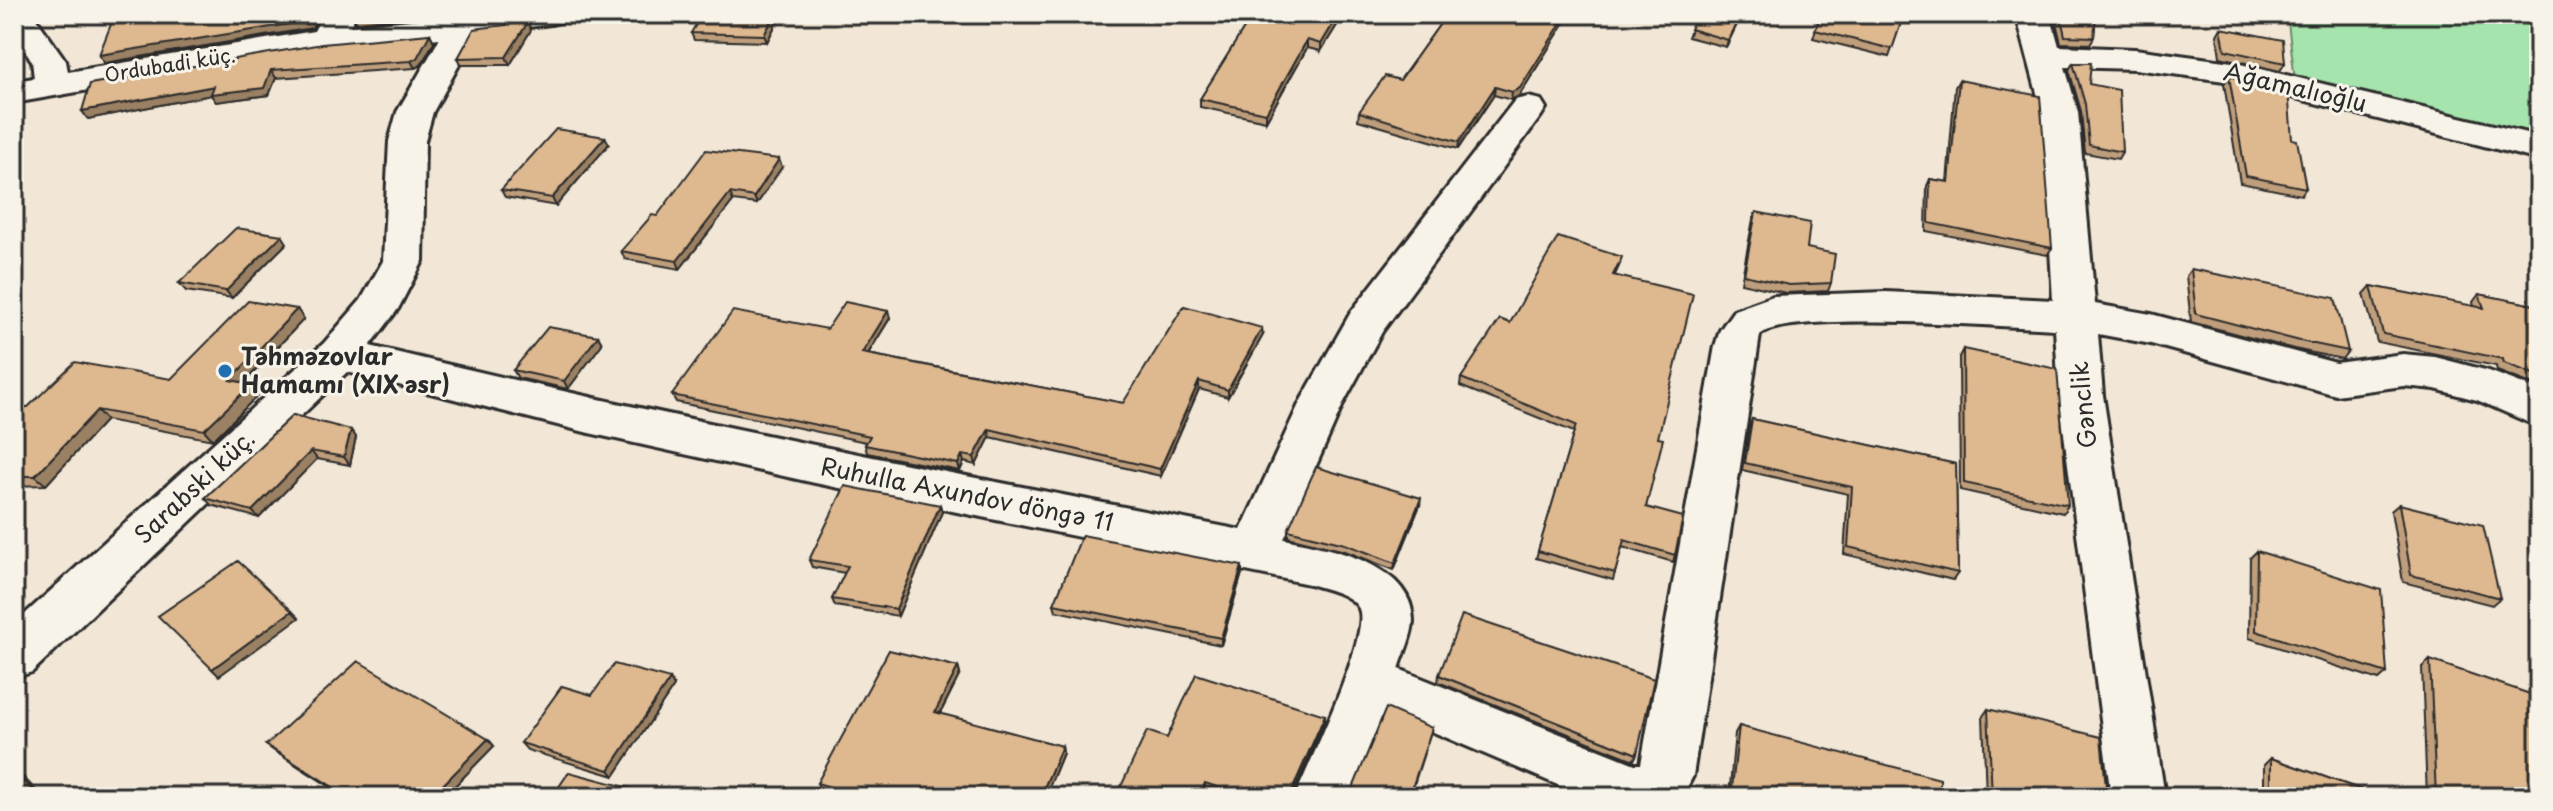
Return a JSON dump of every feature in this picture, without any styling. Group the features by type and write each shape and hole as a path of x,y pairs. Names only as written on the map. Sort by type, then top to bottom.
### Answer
{"street":[{"path":"16,14 49,61 53,84"},
{"path":"333,26 464,25 551,14"},
{"name":"Gənclik","path":"2033,14 2060,112 2081,395 2138,797"},
{"name":"Sarabski küç.","path":"14,656 339,354 385,299 403,261 407,141 415,112 464,25"},
{"name":"Ordubadi küç.","path":"14,92 333,26"},
{"name":"Ağamalıoğlu","path":"2046,56 2135,59 2232,72 2539,148"},
{"path":"1255,551 1322,402 1366,323 1528,108"},
{"path":"1370,681 1612,782 1635,789 1653,789 1666,776 1736,346 1741,330 1749,321 1773,311 1886,307 2077,316 2186,337 2336,379 2354,380 2398,370 2420,370 2513,397 2539,410"},
{"name":"Ruhulla Axundov döngə 11","path":"339,354 634,426 1255,551 1310,564 1368,584 1383,600 1388,621 1370,681 1322,797"}],"green space":[{"path":"2287,14 2539,14 2539,137 2295,80"}],"building":[{"path":"115,14 312,14 308,21 99,55"},
{"path":"702,14 775,14 764,35 691,33"},
{"path":"1253,14 1339,14 1321,44 1307,40 1266,113 1200,99"},
{"path":"1447,14 1567,14 1520,88 1512,92 1495,87 1459,142 1359,112 1385,76 1400,80"},
{"path":"1697,14 1741,14 1728,40 1690,29"},
{"path":"1821,14 1904,14 1892,49 1815,30"},
{"path":"2060,14 2096,14 2094,37 2065,36"},
{"path":"528,22 506,57 458,58 474,29"},
{"path":"2221,28 2283,40 2285,63 2225,50"},
{"path":"430,34 417,58 411,61 271,70 264,88 211,94 214,86 82,111 90,84 322,44"},
{"path":"2073,63 2091,63 2089,84 2119,90 2122,152 2089,145 2085,104"},
{"path":"2229,76 2288,90 2292,139 2297,140 2306,188 2246,176"},
{"path":"1959,80 2040,96 2052,248 1929,223 1930,179 1949,182"},
{"path":"556,129 605,137 552,198 501,190"},
{"path":"706,150 779,159 754,197 730,193 677,261 621,251 652,215 657,216"},
{"path":"1756,212 1810,223 1807,248 1835,254 1831,283 1789,285 1744,275"},
{"path":"236,228 282,235 226,291 179,283"},
{"path":"1558,237 1622,257 1613,275 1693,294 1658,438 1663,439 1646,507 1683,517 1675,555 1624,540 1615,573 1538,551 1576,425 1461,378 1500,319 1510,323"},
{"path":"2191,269 2335,298 2348,351 2196,314"},
{"path":"2371,286 2484,308 2479,294 2539,306 2539,376 2504,363 2503,359 2383,334"},
{"path":"248,301 297,309 230,380 252,384 204,430 97,410 35,476 14,476 14,407 28,407 75,362 171,379"},
{"path":"845,302 888,311 862,353 1123,403 1184,306 1262,328 1228,390 1199,381 1160,469 989,429 974,457 962,455 958,464 865,445 870,436 672,395 733,311 827,329"},
{"path":"548,327 598,336 564,381 513,370"},
{"path":"1963,349 2057,369 2068,505 1964,483"},
{"path":"293,415 351,430 344,457 311,451 252,511 205,498"},
{"path":"1752,419 1956,464 1958,573 1848,547 1852,487 1745,463"},
{"path":"1316,467 1421,498 1395,563 1345,544 1288,530"},
{"path":"845,486 940,505 896,609 832,599 848,566 809,560"},
{"path":"2399,504 2483,525 2500,598 2411,575"},
{"path":"1082,535 1242,566 1221,638 1054,604"},
{"path":"2257,551 2381,590 2387,673 2256,631"},
{"path":"238,561 292,611 212,669 158,616"},
{"path":"1462,615 1654,679 1637,754 1439,675"},
{"path":"889,650 958,667 935,712 1062,746 1040,797 865,797 817,783"},
{"path":"2430,660 2539,697 2539,797 2436,797"},
{"path":"358,661 488,739 431,797 349,797 266,745"},
{"path":"614,664 670,679 609,770 521,743 562,686 592,695"},
{"path":"1196,674 1325,715 1292,790 1295,794 1351,793 1386,708 1432,728 1409,797 1247,797 1205,783 1199,797 1116,797 1147,731 1167,738"},
{"path":"1988,709 2101,737 2107,797 1992,797"},
{"path":"1739,726 1940,779 1940,797 1731,797"},
{"path":"2271,758 2382,797 2271,797"},
{"path":"14,771 39,797 14,797"},
{"path":"569,772 664,797 552,797"}],"place":[{"name":"Təhməzovlar Hamamı (XIX əsr)","path":"225,371"}]}
